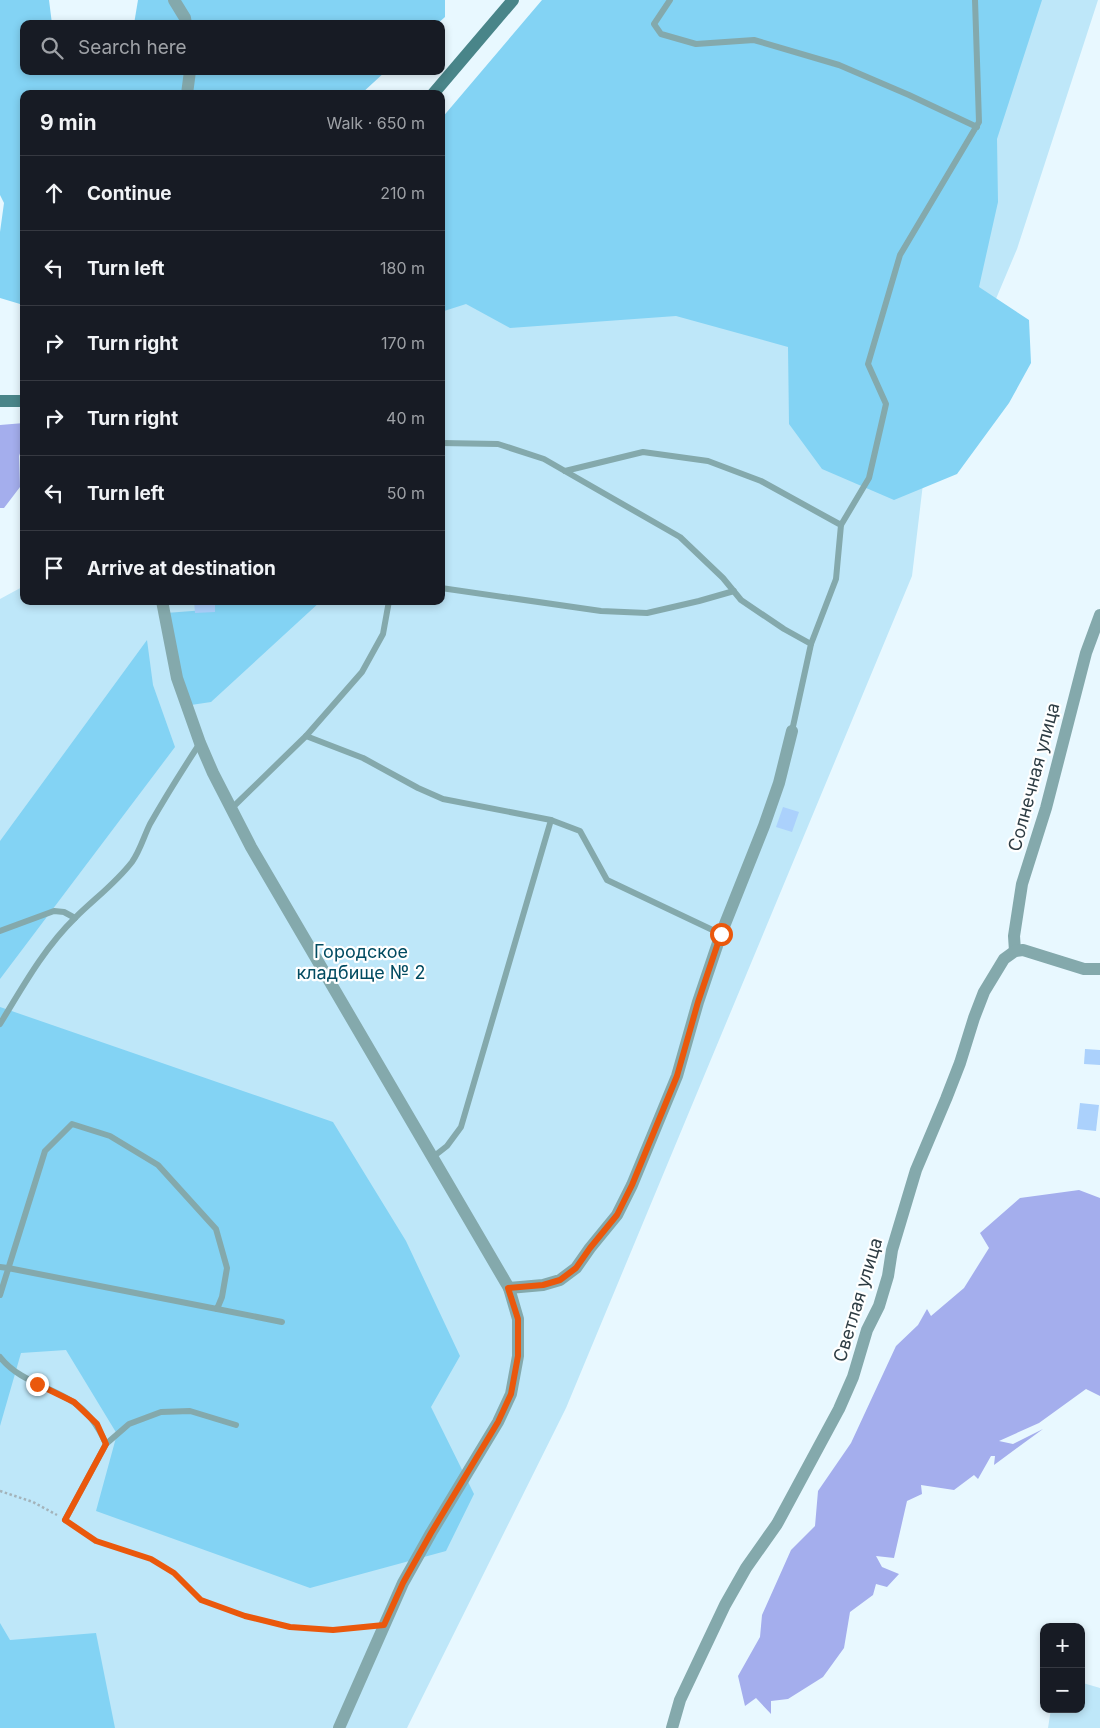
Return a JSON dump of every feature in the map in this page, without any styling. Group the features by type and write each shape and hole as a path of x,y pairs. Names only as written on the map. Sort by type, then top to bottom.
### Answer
{"main road":[{"path":"436,90 513,0"},
{"path":"0,401 20,401"}],"street":[{"path":"174,0 185,20"},
{"path":"188,90 189,75"},
{"path":"163,605 177,678 200,743 213,773 251,847 508,1288 518,1319 518,1356 511,1394 498,1422 403,1583 339,1728"},
{"name":"Солнечная улица","path":"1015,951 1014,936 1022,884 1046,808 1086,653 1100,615"},
{"path":"508,1288 543,1285 560,1280 576,1268 617,1215 632,1185 677,1076 698,1002 721,934 776,792 792,731"},
{"path":"1015,951 1023,950 1084,969 1100,969"},
{"name":"Светлая улица","path":"672,1728 680,1700 725,1605 746,1568 777,1524 839,1409 853,1378 867,1330 879,1306 888,1276 892,1250 916,1170 960,1063 984,992 1004,959 1015,951"}],"lane":[{"path":"670,0 654,24 661,34 696,44 754,40 820,59 839,65 909,95 977,127"},
{"path":"792,731 810,644 836,579 841,525 869,478 886,404 868,364 900,255 980,122 975,0"},
{"path":"445,443 498,444 544,459 680,537 723,578 742,600 810,644"},
{"path":"564,471 643,452 708,461 761,481 841,525"},
{"path":"445,589 601,611 647,613 699,602 734,590"},
{"path":"232,808 306,736 362,672 383,634 388,605"},
{"path":"306,736 363,758 418,788 443,798 551,820 580,831 607,880 721,934"},
{"path":"0,1024 36,967 60,934 121,875 134,859 169,790 200,743"},
{"path":"433,1157 447,1146 461,1126 551,820"},
{"path":"0,931 54,911 64,912 75,918"},
{"path":"0,1295 45,1151 72,1124 110,1136 158,1165 216,1229 227,1268 222,1297 217,1309"},
{"path":"0,1267 282,1322"},
{"path":"0,1357 20,1376 74,1402 97,1424 106,1444"},
{"path":"65,1520 106,1444 129,1424 161,1412 190,1410 236,1425"}],"path":[{"path":"0,1491 33,1502 65,1520 96,1541 151,1559 174,1573 201,1600 245,1616 290,1627 333,1630 384,1625"}],"green space":[{"name":"Городское кладбище № 2","path":"575,0 1098,0 1017,249 925,467 912,576 566,1408 407,1728 0,1728 0,599 20,588 20,605 445,605 445,291"},
{"path":"1085,1684 1100,1688 1100,1728 1048,1728 1050,1713 1085,1713"}],"shaded area":[{"path":"0,0 49,0 52,20 20,20 20,75 382,75 365,90 20,90 20,304 0,298 0,232 4,203 0,195"},
{"path":"138,0 445,0 445,17 442,20 135,20"},
{"path":"542,0 1042,0 997,139 998,202 979,287 1029,320 1031,363 1009,403 957,474 894,500 822,469 789,424 788,347 676,316 510,328 466,304 445,311 445,114"},
{"path":"20,423 20,487 4,508 0,508 0,425"},
{"path":"212,605 317,605 211,702 191,705 175,664 166,613 205,610"},
{"path":"147,640 153,685 175,747 0,979 0,841"},
{"path":"0,1007 333,1122 406,1241 460,1356 431,1407 474,1494 446,1551 310,1588 96,1511 117,1434 66,1350 21,1353 0,1426"},
{"path":"1079,1190 1100,1198 1100,1396 1086,1389 1039,1423 999,1441 1013,1444 1043,1429 994,1465 995,1456 991,1456 978,1479 974,1475 954,1490 921,1485 922,1494 907,1501 894,1558 876,1556 882,1567 899,1574 887,1587 876,1584 873,1595 850,1612 844,1648 823,1677 788,1699 771,1701 771,1714 756,1698 745,1706 738,1676 760,1637 762,1615 791,1550 815,1526 818,1491 851,1443 896,1346 918,1325 927,1309 931,1316 964,1288 989,1248 980,1233 1020,1198"},
{"path":"0,1623 10,1640 96,1633 115,1728 0,1728"}],"building":[{"path":"194,605 215,605 215,612 195,613"},
{"path":"783,807 799,812 792,832 776,827"},
{"path":"1085,1049 1100,1050 1100,1065 1084,1064"},
{"path":"1080,1103 1099,1105 1096,1131 1077,1129"}],"route":[{"path":"37,1384 74,1402 97,1424 106,1444 65,1520 96,1541 151,1559 174,1573 201,1600 245,1616 290,1627 333,1630 384,1625 403,1583 498,1422 511,1394 518,1356 518,1319 508,1288 543,1285 560,1280 576,1268 617,1215 632,1185 677,1076 698,1002 721,934"}]}
